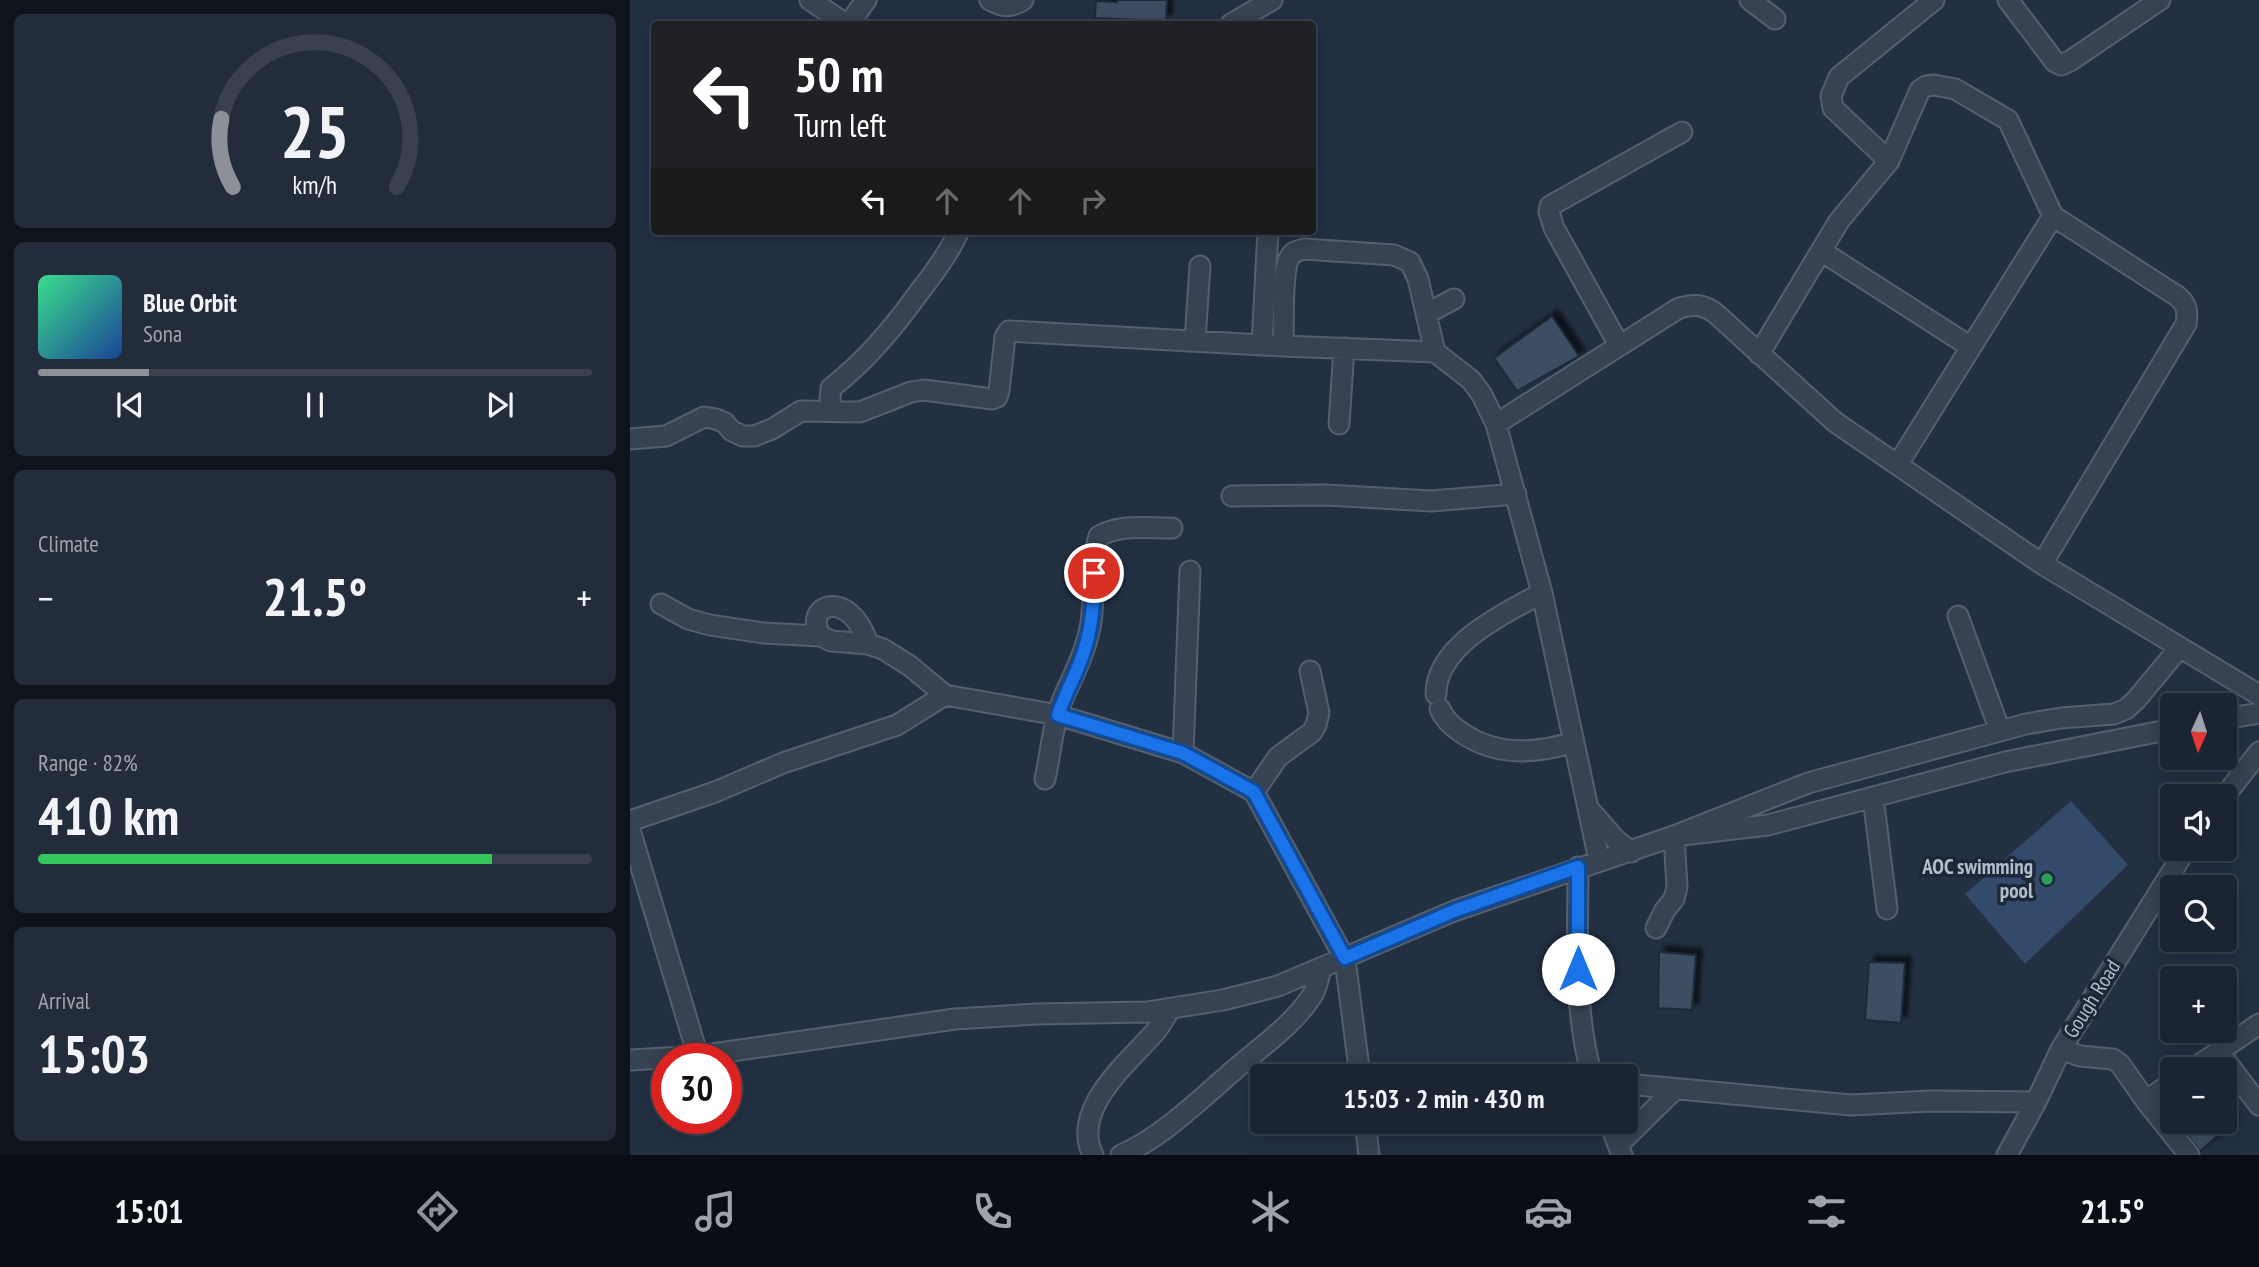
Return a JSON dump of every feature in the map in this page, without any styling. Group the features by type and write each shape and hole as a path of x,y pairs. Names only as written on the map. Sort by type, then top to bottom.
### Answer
{"street":[{"path":"810,0 842,21"},
{"path":"849,21 866,0"},
{"path":"990,0 1001,6 1011,6 1023,0"},
{"path":"1236,21 1272,0"},
{"path":"1750,0 1775,19"},
{"path":"1889,160 1833,108 1831,96 1839,77 1934,0"},
{"path":"2008,0 2055,62 2061,65 2155,2"},
{"path":"1759,354 1839,221 1889,160 1920,90 1934,85 1955,89 2008,120 2053,216 2177,296 2185,303 2188,314 2186,324 2042,564"},
{"path":"1619,345 1553,228 1550,206 1682,132"},
{"path":"1898,464 2053,216"},
{"path":"832,411 831,388 860,365 895,326 936,271 957,235"},
{"path":"1262,345 1268,235"},
{"path":"1283,346 1286,270 1294,252 1304,249 1403,258 1414,268 1435,352"},
{"path":"1821,251 1971,348"},
{"path":"1195,340 1200,267"},
{"path":"1426,314 1454,299"},
{"path":"1496,424 1679,307 1704,305 1835,422 2042,564 2259,695"},
{"path":"630,439 666,436 704,417 725,423 732,431 743,436 754,436 772,429 801,411 860,412 911,392 924,390 992,399 997,397 999,391 1005,337 1009,331 1435,352 1471,380 1482,395 1496,424 1542,593 1599,860"},
{"path":"1339,424 1344,348"},
{"path":"1232,496 1326,495 1431,501 1516,494"},
{"path":"1045,779 1058,715 1090,632 1099,536 1125,527 1171,528"},
{"path":"1183,753 1190,571"},
{"path":"1542,593 1491,620 1475,632 1437,677 1438,702 1444,718 1456,729 1469,738 1493,747 1543,750 1573,742"},
{"path":"661,604 688,619 710,625 763,633 821,636 831,642 868,644 883,649 910,666 945,695 1058,715 1183,753 1254,792 1345,958 1358,1064"},
{"path":"821,636 816,620 822,609 840,607 850,612 862,625 868,644"},
{"path":"1958,616 2000,731"},
{"path":"742,1050 955,1019 1147,1012 1223,1000 1278,986 1454,911 1599,860 1631,852 1808,783 2000,731 2061,718 2114,714 2137,700 2180,647"},
{"path":"1254,792 1278,757 1312,732 1316,725 1319,713 1310,671"},
{"path":"630,821 715,792 783,763 897,726 945,695"},
{"path":"2237,717 2259,713"},
{"path":"1674,836 1768,825 2005,762 2160,731"},
{"path":"2234,784 2259,752"},
{"path":"1873,797 1887,908"},
{"path":"1587,807 1616,840 1631,852"},
{"path":"630,830 694,1043"},
{"path":"1656,928 1665,910 1675,899 1677,887 1674,836"},
{"name":"Gough Road","path":"2007,1155 2061,1049 2178,861"},
{"path":"1578,867 1580,1012 1589,1064"},
{"path":"1121,1155 1156,1134 1276,1033 1315,992 1321,968"},
{"path":"1093,1155 1088,1132 1093,1110 1115,1075 1157,1030 1170,1009"},
{"path":"2211,1057 2259,1024"},
{"path":"2061,1049 2080,1056 2113,1059 2120,1064 2189,1155"},
{"path":"2218,1052 2259,1105"},
{"path":"630,1060 651,1059"},
{"path":"1638,1086 1851,1105 1931,1101 2036,1101"},
{"path":"1620,1150 1674,1090"},
{"path":"2146,1101 2160,1091"},
{"path":"1366,1134 1369,1155"}],"water":[{"name":"AOC swimming pool","path":"2071,801 2128,865 2025,964 1965,894"}],"building":[{"path":"1167,0 1166,21 1095,18 1096,1"},
{"path":"1552,316 1579,356 1517,391 1494,358"},
{"path":"1659,952 1696,955 1692,1010 1658,1008"},
{"path":"1869,962 1905,963 1901,1023 1865,1020"},
{"path":"2187,1134 2219,1134 2200,1151"}],"place":[{"name":"AOC swimming pool","path":"2047,879"}],"route":[{"path":"1094,573 1094,607 1090,632 1058,715 1183,753 1254,792 1345,958 1454,911 1578,867 1578,969"}]}
